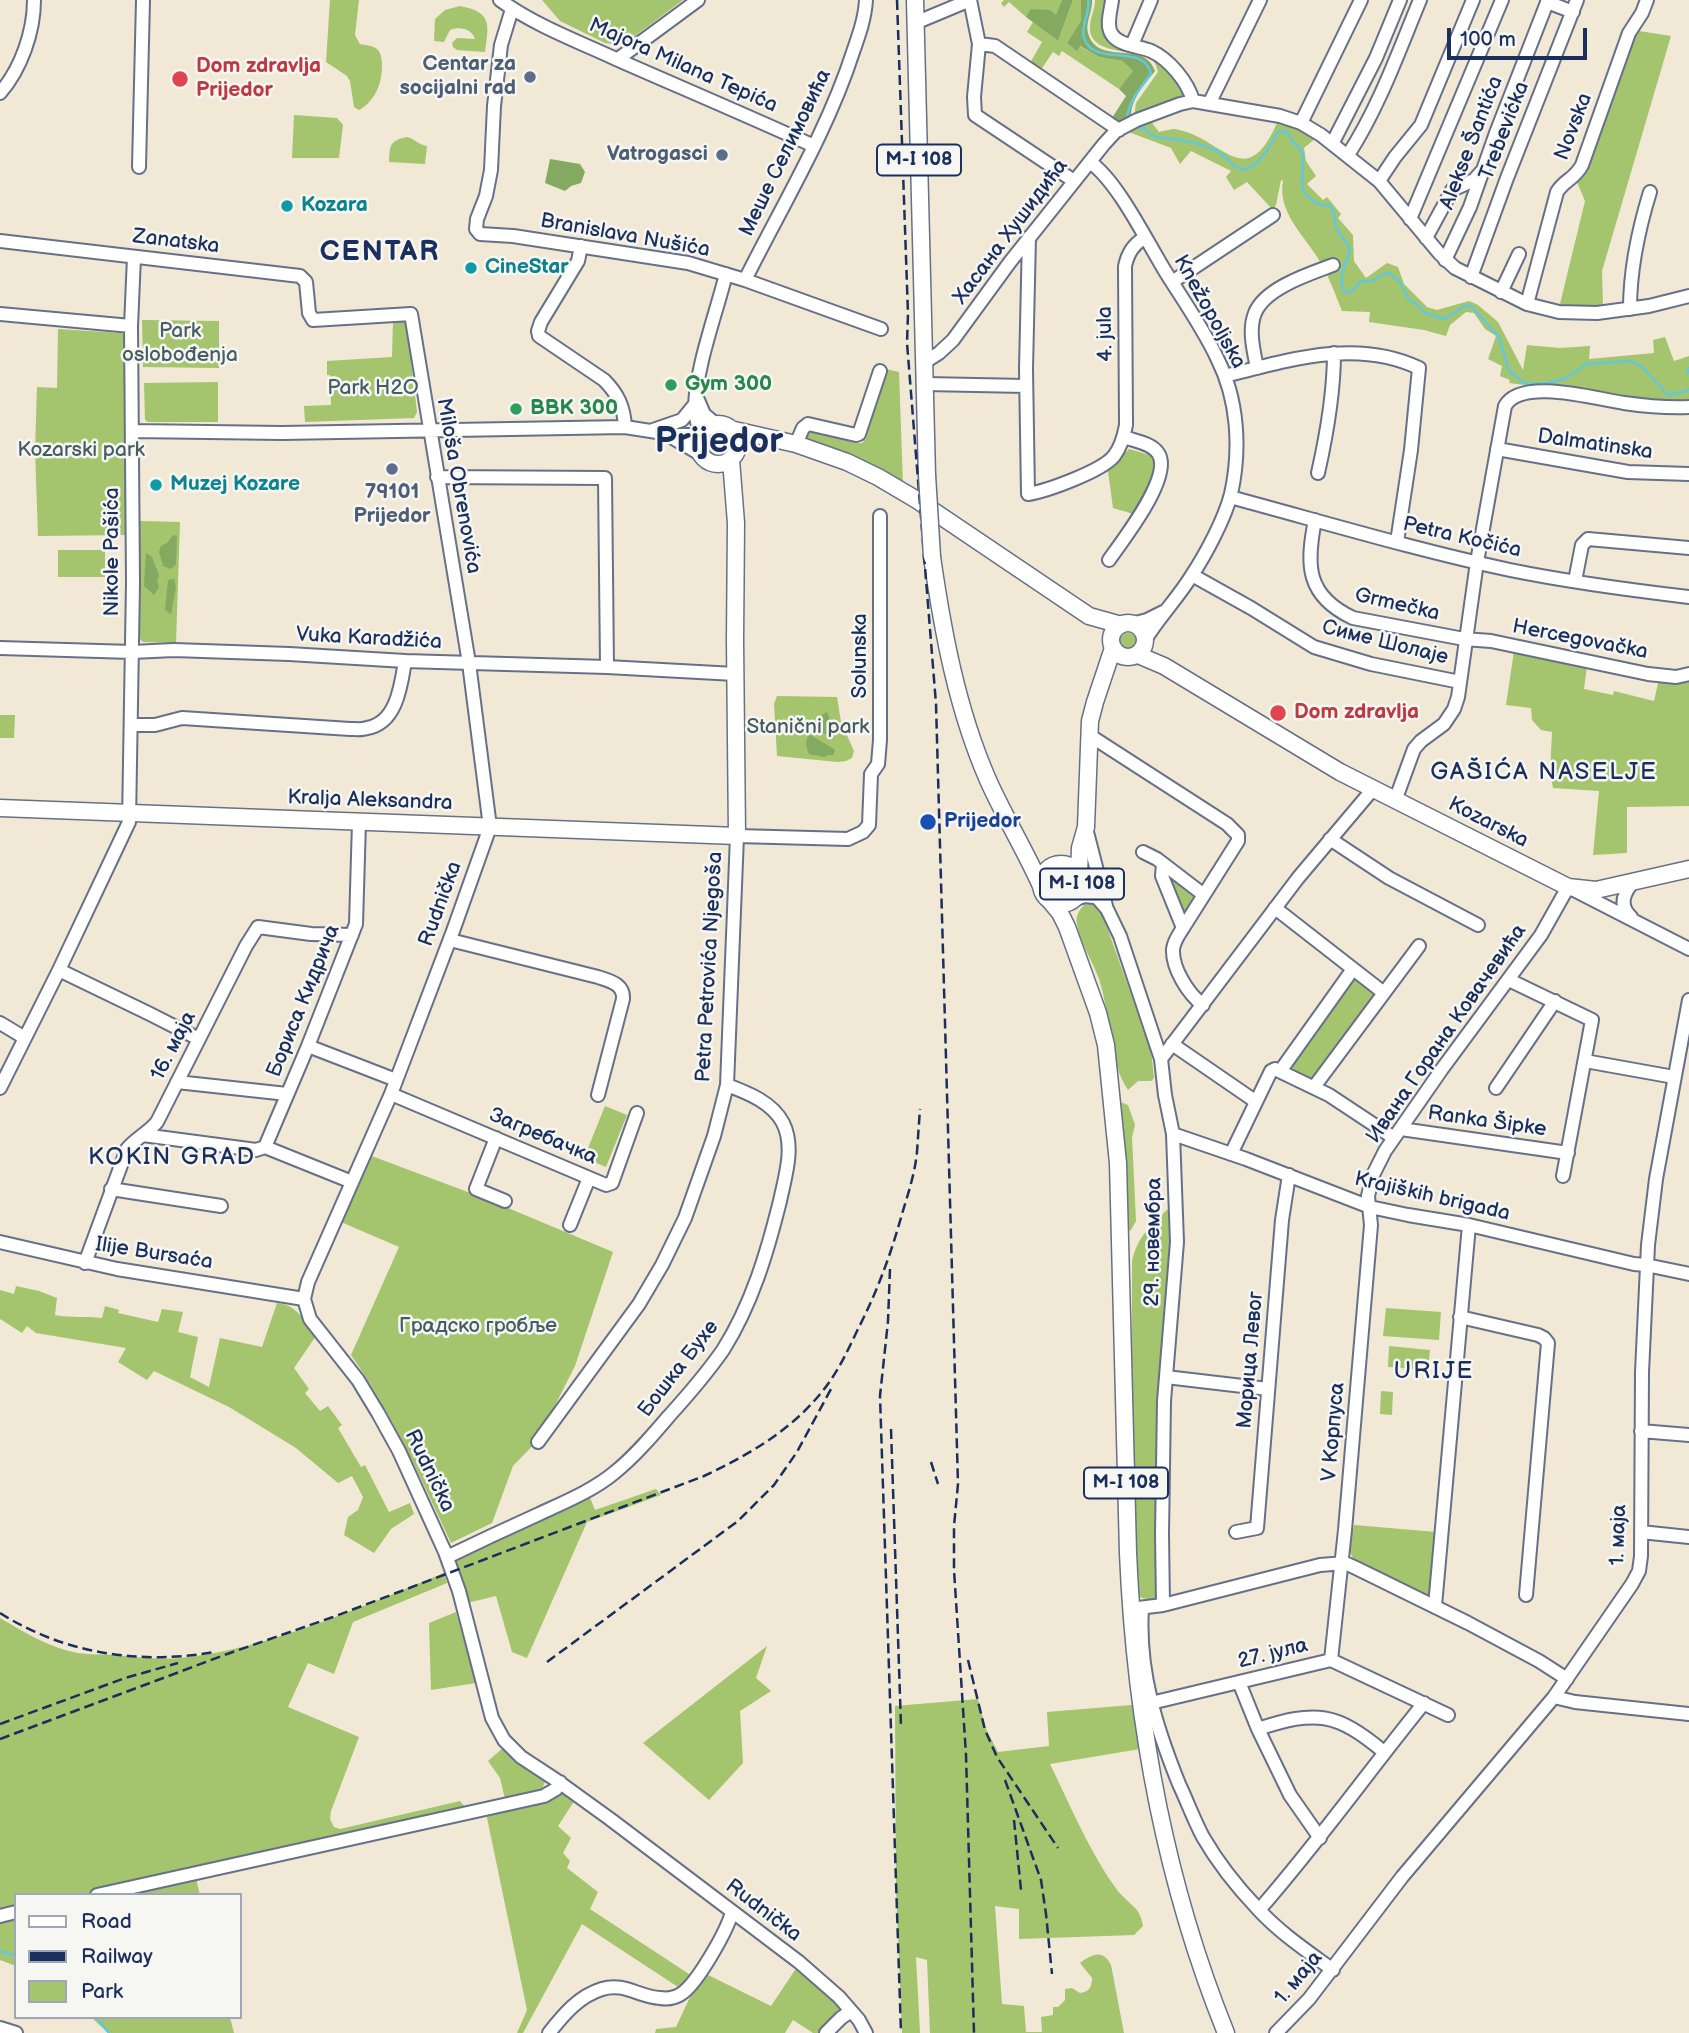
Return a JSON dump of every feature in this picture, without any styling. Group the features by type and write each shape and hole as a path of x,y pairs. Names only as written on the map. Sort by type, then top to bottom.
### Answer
{"main road":[{"name":"M-I 108","path":"915,0 927,475 932,557 946,646 964,713 988,780 1045,896 1068,927 1098,1013 1106,1045 1118,1163 1136,1608 1149,1764 1181,1903 1226,2033"},
{"path":"713,430 796,444 847,462 878,477 928,507 1089,616 1121,656 1140,649"},
{"path":"713,430 737,437 734,456"},
{"path":"713,430 699,445 706,459 732,485"},
{"path":"706,459 722,464 751,441 763,438"},
{"name":"Petra Petrovića Njegoša","path":"734,456 732,485 736,523 737,836"},
{"path":"1089,616 1127,624 1141,630 1140,649 1103,680"},
{"path":"1080,877 1080,848 1086,827 1090,735 1095,702 1112,646 1113,632 1127,624"},
{"name":"Kozarska","path":"1140,649 1340,772 1568,887"},
{"name":"Kralja Aleksandra","path":"0,808 737,836"},
{"path":"1057,865 1072,858 1080,848"},
{"name":"M-I 108","path":"1026,855 1057,865 1070,865 1080,877 1082,887 1073,900 1068,927"},
{"name":"M-I 108","path":"1041,886 1042,877 1057,865"},
{"path":"1568,887 1595,890 1689,869"},
{"name":"M-I 108","path":"1050,901 1056,904 1073,900"}],"street":[{"path":"0,93 12,77 29,36 34,0"},
{"path":"139,167 143,0"},
{"name":"Majora Milana Tepića","path":"500,0 512,9 618,60 726,105 814,146"},
{"path":"618,60 698,0"},
{"name":"Меше Селимовића","path":"745,280 814,146 846,74 865,14 866,0"},
{"path":"915,23 970,0 979,44 975,115 1074,181"},
{"path":"1112,0 1110,30 1113,37 1161,57 1189,88 1194,101"},
{"path":"1132,45 1151,0"},
{"path":"1210,102 1260,0"},
{"path":"1301,123 1361,0"},
{"path":"1332,144 1376,58 1400,0"},
{"path":"1348,155 1377,103 1420,0"},
{"path":"1379,181 1421,125 1473,0"},
{"path":"1410,219 1502,0"},
{"name":"Novska","path":"1527,304 1557,192 1575,177 1582,165 1629,33 1647,0"},
{"path":"1548,1 1575,6"},
{"name":"Alekse Šantića","path":"1445,260 1470,207 1548,1"},
{"name":"Trebevićka","path":"1471,277 1575,6"},
{"name":"Branislava Nušića","path":"512,9 501,45 494,106 491,170 486,196 477,219 476,229 480,234 513,236 688,263 745,280 881,329"},
{"path":"979,44 995,46 1127,125 1194,101 1257,111 1301,123 1348,155 1379,181 1445,260 1471,277 1527,304 1559,312 1597,313 1689,296"},
{"name":"Хасана Хушидића","path":"925,362 953,340 1074,181 1104,144 1127,125"},
{"name":"Knežopoljska","path":"1090,162 1096,166 1126,206 1204,332 1225,376 1233,404 1236,429 1230,496 1211,540 1192,575 1140,649"},
{"path":"1426,238 1452,190 1474,180 1484,169"},
{"path":"1630,309 1635,249 1650,192"},
{"path":"1172,282 1273,215"},
{"path":"1029,237 1026,386 1028,494 1041,492 1096,469 1114,456 1124,437 1152,447 1160,456 1161,471 1142,512 1109,560"},
{"name":"4. jula","path":"1124,437 1125,266 1131,250 1144,238"},
{"name":"Zanatska","path":"0,241 300,276 306,282 309,313 313,320 411,314"},
{"path":"580,246 578,261 541,323 539,336 613,389 621,402 625,427"},
{"path":"1501,292 1520,254"},
{"name":"Nikole Pašića","path":"131,813 131,326 134,257"},
{"path":"1257,368 1252,328 1259,306 1276,290 1333,265"},
{"path":"657,432 685,417 696,398 726,274"},
{"path":"0,314 131,326"},
{"name":"Miloša Obrenovića","path":"411,314 469,663 490,827"},
{"path":"1318,473 1329,414 1334,353"},
{"path":"1225,376 1334,353 1382,355 1419,368 1411,450 1397,542"},
{"path":"796,444 803,428 808,424 859,434 880,370"},
{"path":"925,384 1026,386"},
{"path":"1395,801 1413,752 1421,741 1444,724 1451,715 1458,696 1477,562 1504,406 1508,400 1522,393 1554,391 1645,406 1689,407"},
{"path":"133,431 282,433 625,427 687,436 713,430 696,398"},
{"path":"657,432 686,444 706,459"},
{"name":"Dalmatinska","path":"1497,449 1628,472 1689,474"},
{"path":"438,477 605,478 607,667"},
{"name":"Petra Kočića","path":"1230,496 1509,570 1631,591 1689,597"},
{"name":"Solunska","path":"737,836 848,839 863,832 869,825 871,774 878,764 880,740 880,516"},
{"name":"Grmečka","path":"1315,520 1309,549 1310,567 1320,593 1329,604 1353,618 1372,623 1464,639"},
{"path":"1575,581 1582,545 1588,539 1689,548"},
{"name":"Симе Шолаје","path":"1192,575 1314,647 1371,664 1460,682"},
{"path":"1127,624 1147,620 1166,610"},
{"name":"Hercegovačka","path":"1464,639 1648,674 1676,677 1689,674"},
{"name":"Vuka Karadžića","path":"0,648 263,653 405,662 607,667 735,674"},
{"path":"131,725 155,725 183,718 369,728 379,723 393,707 400,693 405,662"},
{"path":"1090,735 1238,835 1238,841 1175,941 1174,957 1184,982 1192,995 1203,1005"},
{"path":"1161,1059 1275,908 1373,789"},
{"path":"0,1088 59,970 131,813"},
{"name":"Бориса Kидрича","path":"265,1147 356,924 359,822"},
{"name":"Rudnička","path":"490,827 391,1094 308,1282 304,1299 310,1319 358,1380 399,1451 447,1557 459,1591 495,1725 514,1751 560,1782 799,1962 839,1997 866,2033"},
{"path":"1086,827 1107,909"},
{"name":"Petra Petrovića Njegoša","path":"538,1442 639,1304 685,1218 704,1167 727,1085 737,836"},
{"path":"1330,839 1389,878 1478,925"},
{"path":"1143,852 1204,895"},
{"path":"1163,864 1162,876 1183,928"},
{"name":"29. новембра","path":"1080,877 1094,897 1107,909 1120,936 1161,1059 1173,1134 1177,1242 1166,1377 1162,1472 1163,1605"},
{"path":"1633,882 1626,892 1623,904 1627,914 1634,920"},
{"name":"Kozarska","path":"1568,887 1689,949"},
{"name":"Ивана Горана Ковачевића","path":"1370,1207 1368,1196 1373,1175 1397,1133 1541,935 1568,887"},
{"path":"1073,900 1085,896 1094,897"},
{"path":"1275,908 1384,993"},
{"name":"16. маја","path":"85,1263 127,1149 157,1122 258,927 311,934 352,935"},
{"path":"450,940 598,977 618,985 624,993 623,999 598,1095"},
{"path":"1314,1087 1419,946"},
{"path":"1281,1070 1353,969"},
{"path":"59,970 199,1039"},
{"path":"1508,980 1592,1020 1563,1176"},
{"name":"1. маја","path":"1276,2033 1333,1970 1402,1877 1554,1696 1637,1576 1640,1564 1646,1265 1656,1179 1689,1000"},
{"path":"1496,1088 1555,1001"},
{"path":"0,1023 25,1038"},
{"path":"1172,1044 1255,1101"},
{"path":"308,1046 396,1080"},
{"path":"1585,1061 1674,1077"},
{"path":"1231,1154 1255,1101 1271,1071 1275,1069 1314,1087 1397,1133"},
{"path":"177,1082 288,1094"},
{"name":"Бошка Бухе","path":"447,1557 589,1490 613,1474 674,1410 707,1371 732,1335 754,1291 784,1181 789,1148 784,1125 773,1110 755,1097 727,1085"},
{"name":"Загребачка","path":"391,1094 606,1185 612,1183 637,1113"},
{"name":"Ranka Šipke","path":"1397,1133 1421,1133 1567,1153"},
{"name":"Krajiških brigada","path":"1173,1134 1370,1207 1469,1225 1634,1264 1689,1274"},
{"path":"143,1135 256,1150 265,1147 352,1182"},
{"path":"496,1138 476,1189 505,1201"},
{"name":"Морица Левог","path":"1236,1532 1257,1528 1289,1175"},
{"path":"570,1225 589,1178"},
{"path":"111,1189 221,1206"},
{"name":"V Корпуса","path":"1331,1660 1371,1225 1370,1207"},
{"path":"1434,1606 1469,1225"},
{"name":"Ilije Bursaća","path":"0,1242 85,1263 304,1299"},
{"path":"1460,1317 1538,1335 1548,1343 1527,1595"},
{"path":"1166,1377 1268,1389"},
{"path":"1642,1431 1689,1435"},
{"path":"1640,1532 1689,1536"},
{"path":"1136,1608 1163,1605 1320,1564 1341,1563 1356,1567 1434,1606 1539,1661 1567,1679"},
{"name":"27. јула","path":"1145,1703 1331,1660 1448,1715"},
{"path":"1239,1682 1290,1795 1320,1838"},
{"path":"1554,1696 1576,1702 1689,1714"},
{"path":"1145,1703 1203,1837 1217,1858 1259,1910 1288,1937 1333,1970"},
{"path":"1259,1910 1320,1838 1423,1703"},
{"path":"1258,1729 1301,1717 1319,1717 1346,1724 1384,1752"},
{"path":"106,1893 544,1796 551,1793 560,1782"},
{"path":"549,2033 575,2003 602,1989 617,1986 658,1998 678,1996 695,1980 726,1929 732,1912"},
{"path":"826,2033 851,2011"},
{"path":"0,2028 16,2033"}],"green space":[{"path":"330,0 359,0 355,35 360,44 380,52 382,74 378,88 359,110 354,107 347,76 326,62"},
{"path":"542,0 683,0 627,42 617,45 605,43 560,21"},
{"path":"1004,0 1062,0 1056,16 1030,9 1026,17 1009,2 1004,7 1001,3"},
{"path":"1062,0 1073,0 1058,41 1026,17 1030,9 1050,10 1056,15"},
{"path":"1073,0 1081,0 1081,20 1067,43 1077,50 1079,46 1099,57 1122,61 1134,72 1119,89 1062,51 1059,56 1053,52 1040,71 1030,63 1042,42 1027,32 1033,22 1058,41"},
{"path":"1081,0 1092,0 1087,29 1093,43 1111,52 1142,56 1150,62 1155,71 1135,99 1131,118 1122,125 1112,118 1126,96 1119,89 1133,71 1122,61 1099,57 1080,46 1077,51 1067,43 1081,20"},
{"path":"1095,0 1110,0 1109,30 1171,66 1184,93 1182,96 1134,117 1136,103 1158,72 1148,55 1112,49 1096,42 1091,36 1090,27"},
{"path":"460,6 478,12 486,21 485,52 457,50 453,47 452,43 457,38 475,39 462,28 450,30 444,42 434,41 435,19 445,10"},
{"path":"1639,31 1671,36 1602,271 1603,306 1559,308 1585,201 1577,182 1584,176 1633,39"},
{"path":"294,115 337,118 343,125 339,158 292,158"},
{"path":"1150,120 1159,132 1175,129 1192,134 1232,156 1243,159 1254,155 1265,144 1277,123 1296,126 1316,138 1304,148 1306,161 1316,176 1307,184 1323,200 1327,197 1341,214 1338,218 1353,235 1354,261 1366,278 1387,263 1398,267 1404,284 1427,307 1437,310 1469,301 1478,305 1498,322 1523,370 1527,345 1560,348 1590,346 1589,359 1654,353 1653,340 1665,337 1674,361 1689,356 1689,402 1669,403 1509,383 1510,380 1500,376 1502,366 1488,359 1496,336 1485,329 1474,313 1466,312 1450,325 1446,336 1369,322 1370,312 1342,311 1323,266 1288,213 1282,192 1283,181 1281,180 1273,210 1247,182 1234,190 1226,177 1231,171 1191,151 1180,164 1171,148 1126,131"},
{"path":"407,137 427,146 425,164 389,162 392,145"},
{"path":"550,159 580,164 585,172 581,183 565,191 545,183"},
{"name":"Park H2O","path":"406,318 417,412 414,418 305,422 304,406 331,405 327,361 392,357 393,322"},
{"name":"Park oslobođenja","path":"142,320 219,321 219,368 143,367"},
{"name":"Kozarski park","path":"58,329 121,333 126,336 128,535 38,536 35,450 37,387 57,388"},
{"path":"886,369 899,372 903,485 804,439 808,431 814,431 862,443 866,439"},
{"name":"Park oslobođenja","path":"218,382 218,422 145,420 144,383"},
{"path":"718,430 728,434 732,444 728,454 718,458 708,454 704,444 708,434"},
{"path":"1129,449 1153,456 1159,466 1137,515 1113,508 1108,471"},
{"path":"140,521 180,522 176,643 143,642 140,639"},
{"path":"177,535 176,564 171,569 163,566 159,552 161,546"},
{"path":"58,550 105,550 105,577 58,577"},
{"path":"146,553 152,557 159,575 159,587 154,595 144,586"},
{"path":"174,579 176,587 171,614 165,610 168,580"},
{"path":"1125,633 1131,633 1136,641 1134,647 1125,649 1120,644 1120,638"},
{"path":"1514,651 1587,666 1584,689 1613,695 1614,691 1654,701 1659,679 1689,680 1689,806 1627,807 1627,853 1593,855 1599,791 1553,788 1550,773 1552,732 1541,730 1532,720 1531,708 1506,705"},
{"name":"Stanični park","path":"777,696 837,697 841,722 854,751 852,758 838,762 777,756 774,704"},
{"path":"827,712 834,730 833,740 816,727 821,722 822,715"},
{"path":"0,715 15,715 14,738 0,738"},
{"path":"810,735 834,749 833,755 824,757 809,754 806,745"},
{"path":"1167,875 1197,896 1185,919"},
{"path":"1093,903 1100,910 1108,930 1151,1050 1154,1078 1151,1081 1138,1081 1128,1090 1116,1064 1099,979 1078,930 1078,913 1085,904"},
{"path":"1358,975 1376,989 1376,998 1316,1080 1308,1082 1294,1074 1291,1063 1350,978"},
{"path":"1120,1102 1128,1105 1135,1125 1132,1137 1136,1221 1131,1230 1124,1233"},
{"path":"605,1106 627,1115 606,1167 584,1158"},
{"name":"Градско гробље","path":"369,1155 489,1200 613,1252 575,1366 537,1441 513,1466 492,1523 451,1543 393,1423 351,1355 399,1247 341,1222"},
{"path":"1168,1209 1172,1237 1157,1597 1153,1600 1138,1595 1132,1261 1141,1238"},
{"path":"16,1286 57,1298 55,1315 102,1318 105,1306 119,1310 118,1313 158,1322 162,1309 183,1312 178,1332 198,1337 190,1377 209,1387 220,1338 262,1347 277,1303 290,1307 300,1315 316,1336 294,1368 309,1389 305,1393 320,1411 328,1406 342,1425 338,1428 361,1467 365,1465 389,1512 410,1503 414,1514 391,1529 374,1553 344,1535 348,1517 358,1510 363,1497 352,1476 338,1483 296,1448 229,1407 154,1371 147,1380 118,1362 126,1348 36,1333 27,1326 22,1333 0,1319 0,1290 14,1294"},
{"path":"1386,1308 1441,1312 1439,1340 1383,1336"},
{"path":"1389,1346 1430,1350 1428,1370 1388,1367"},
{"path":"1381,1391 1393,1392 1392,1415 1380,1414"},
{"path":"656,1489 661,1495 587,1522 527,1658 512,1652 496,1596 467,1603 452,1563 467,1549 588,1493 595,1510"},
{"path":"1354,1525 1436,1532 1432,1589 1429,1594 1424,1596 1354,1560 1349,1550"},
{"path":"444,1573 447,1583 353,1622 334,1674 308,1663 288,1707 359,1737 331,1811 330,1819 334,1827 340,1829 460,1801 466,1808 196,1878 200,1893 14,1893 14,1965 0,1960 0,1618 28,1634 68,1651 180,1658 246,1646 348,1612"},
{"path":"456,1612 476,1683 431,1690 429,1623"},
{"path":"767,1646 756,1678 771,1691 740,1711 743,1763 709,1800 643,1743"},
{"path":"978,1699 986,1729 998,1752 1049,1746 1047,1712 1132,1705 1140,1749 1050,1764 1099,1862 1118,1891 1137,1910 1143,1926 1134,1935 1019,1939 1019,1909 995,1906 1002,2004 1024,2006 1026,2032 1042,2032 1041,2017 1053,2015 1053,2007 1058,2007 1065,2000 1065,1989 1086,1992 1092,1978 1080,1963 1089,1957 1101,1955 1111,1965 1124,2033 930,2033 927,1960 916,1957 920,2033 902,2033 896,1887 895,1706"},
{"path":"503,1748 514,1761 543,1778 545,1782 542,1789 505,1799 500,1778 488,1761"},
{"path":"567,1793 575,1800 558,1826 571,1838 563,1853 570,1861 567,1868 598,1892 590,1909 692,1976 681,1989 582,1924 523,2033 517,2033 527,2010 486,1813"},
{"path":"797,1967 831,1996 849,2016 830,2033 813,2033 793,2020 785,2033 655,2033 656,2029 676,2027 698,1980 704,1973 771,2006"},
{"path":"93,2019 230,2019 234,2033 108,2033"}],"waterway":[{"path":"1088,0 1083,33 1090,47 1098,52 1139,59 1146,64 1151,74 1132,101 1127,120"},
{"path":"1133,128 1144,128 1157,137 1188,141 1209,148 1222,154 1241,169 1248,169 1260,160 1277,133 1287,132 1303,156 1302,186 1306,195 1316,203 1331,207 1336,228 1350,248 1341,281 1345,292 1351,292 1361,281 1372,281 1389,273 1400,282 1409,300 1425,313 1444,319 1465,306 1471,306 1499,337 1509,371 1526,384 1564,379 1587,364 1631,361 1641,366 1668,395 1689,389"},
{"path":"1689,368 1689,373"},
{"path":"0,1951 14,1955"},
{"path":"98,2019 109,2033"}],"railway":[{"path":"897,0 907,343 936,704 958,1484 954,1570 966,1755 974,2033"},
{"path":"0,1739 333,1617 704,1476 736,1460 782,1431 809,1407 827,1386 865,1315 888,1258 911,1183 917,1152 920,1109"},
{"path":"890,1269 880,1396 901,2033"},
{"path":"547,1662 738,1521 774,1485 797,1452 831,1389"},
{"path":"891,1429 901,1726"},
{"path":"931,1462 938,1484"},
{"path":"0,1613 50,1638 103,1653 158,1657 215,1652"},
{"path":"968,1660 985,1730 997,1757 1058,1848"},
{"path":"0,1724 125,1678 178,1663"},
{"path":"1005,1780 1041,1880 1052,1974"},
{"path":"1014,1820 1021,1890"}],"place":[{"name":"Centar za socijalni rad","path":"530,77"},
{"name":"Dom zdravlja Prijedor","path":"180,79"},
{"name":"Vatrogasci","path":"722,155"},
{"name":"Kozara","path":"287,206"},
{"name":"CineStar","path":"471,268"},
{"name":"Gym 300","path":"671,385"},
{"name":"BBK 300","path":"516,409"},
{"name":"79101 Prijedor","path":"392,469"},
{"name":"Muzej Kozare","path":"156,485"},
{"name":"Dom zdravlja","path":"1278,713"},
{"name":"Prijedor","path":"928,822"}],"district":[{"name":"CENTAR","path":"380,253"},
{"name":"Prijedor","path":"719,443"},
{"name":"GAŠIĆA NASELJE","path":"1544,773"},
{"name":"KOKIN GRAD","path":"172,1158"},
{"name":"URIJE","path":"1434,1372"}]}
